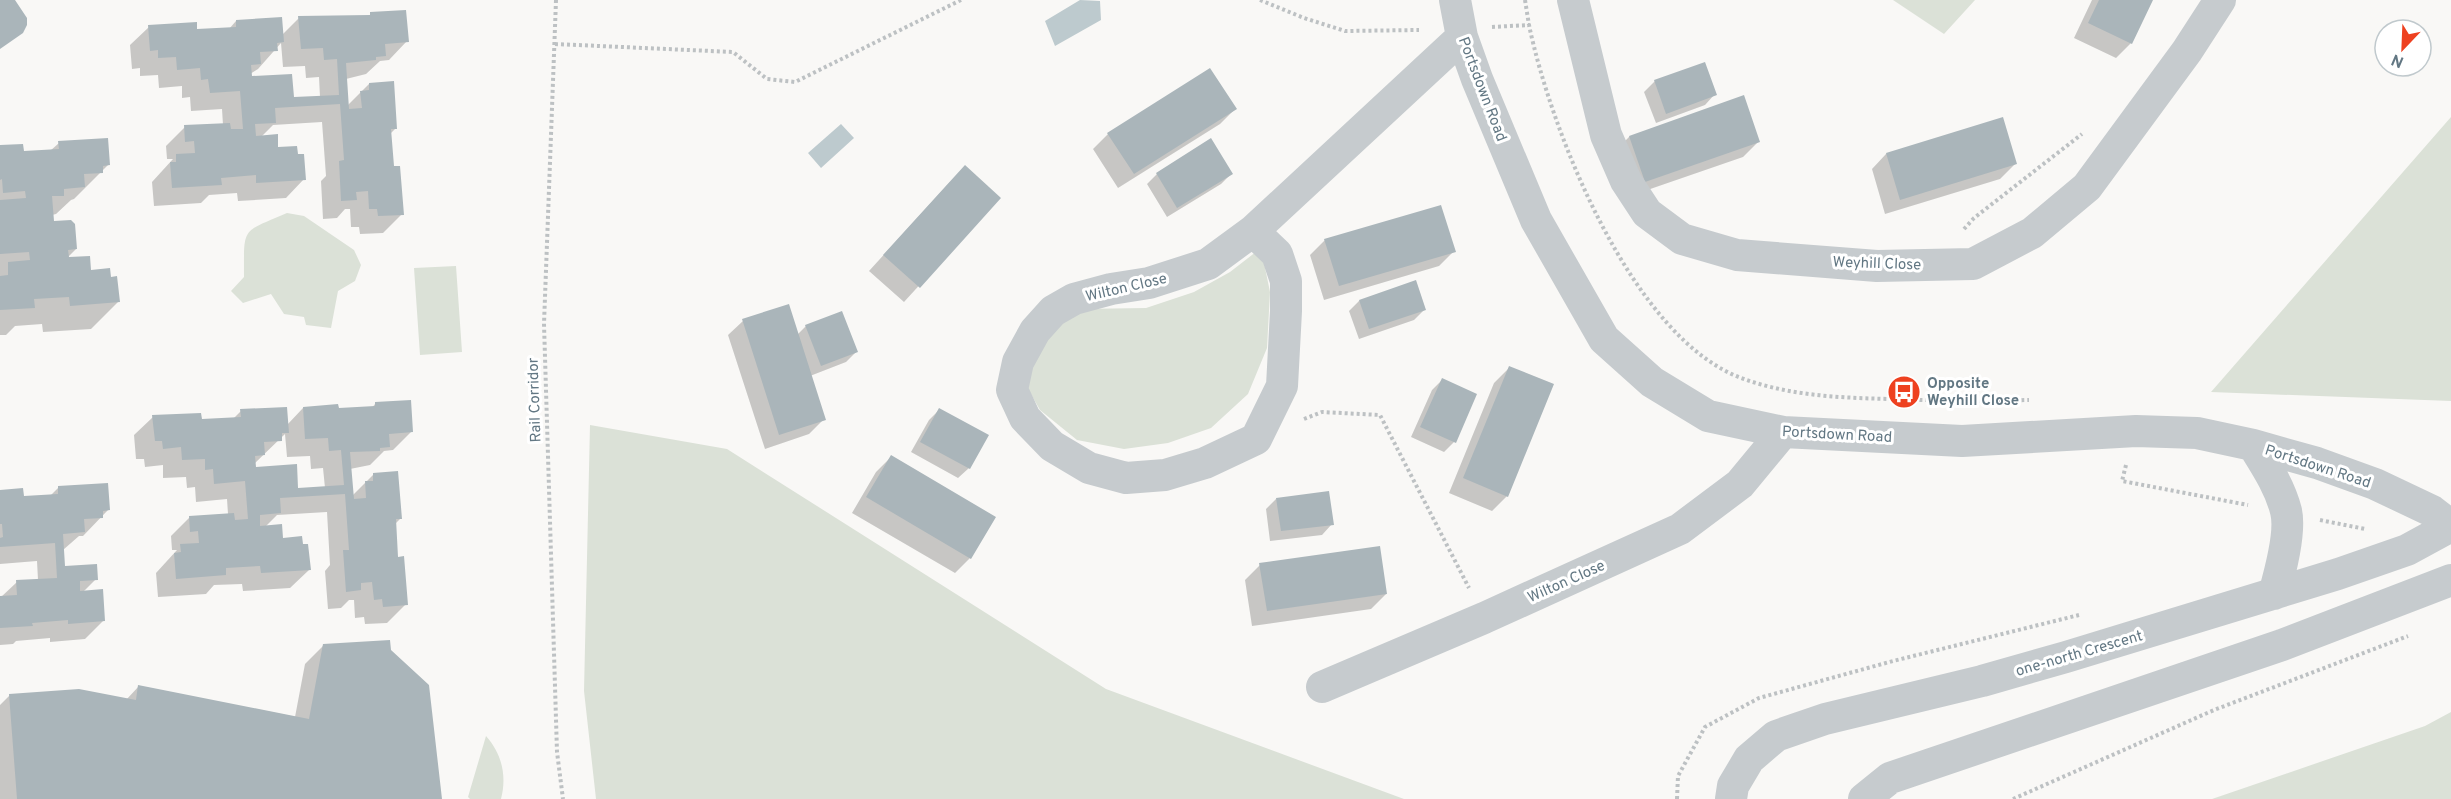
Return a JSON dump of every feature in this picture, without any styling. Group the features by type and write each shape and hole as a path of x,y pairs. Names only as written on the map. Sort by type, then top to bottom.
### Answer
{"street":[{"name":"Portsdown Road","path":"1455,0 1462,34 1477,79 1536,220 1604,339 1652,382 1708,417 1783,432 1962,441 2136,431 2197,433 2253,445 2317,463 2376,484 2432,511 2451,526"},
{"name":"Weyhill Close","path":"1574,1 1606,135 1626,181 1647,213 1682,238 1737,255 1877,266 1973,264 2032,233 2087,187 2187,51 2220,0"},
{"name":"Wilton Close","path":"1256,439 1204,463 1165,475 1126,478 1089,468 1052,446 1025,418 1012,390 1018,362 1035,331 1053,311 1074,299 1111,289 1149,283 1208,264 1253,231 1462,34"},
{"path":"1253,231 1277,254 1286,281 1282,386 1256,439"},
{"name":"Wilton Close","path":"1322,687 1484,618 1680,529 1740,483 1783,432"},
{"path":"2253,445 2277,485 2287,513 2282,564 2274,594"},
{"name":"one-north Crescent","path":"1731,799 1733,786 1749,759 1776,736 1825,719 1982,681 2274,594 2407,550 2451,526"},
{"path":"1864,799 1890,778 2282,645 2451,580"}],"path":[{"name":"Rail Corridor","path":"556,0 544,324 557,752 563,799"},
{"path":"555,44 733,52 767,79 795,82 961,0"},
{"path":"1260,0 1304,18 1345,31 1462,34"},
{"path":"1526,0 1537,63 1561,134 1595,211 1622,261 1648,301 1684,343 1710,362 1742,379 1780,389 1838,398 2035,400"},
{"path":"1514,26 1529,25"},
{"path":"1934,264 1974,218 2090,127"},
{"path":"1256,439 1322,412 1380,415 1484,618"},
{"path":"2136,431 2122,481 2366,529"},
{"path":"2013,799 2214,710 2386,646 2419,631"}],"shaded area":[{"path":"1080,0 1100,1 1101,20 1055,46 1045,21"},
{"path":"1893,0 1975,0 1944,34"},
{"path":"2451,117 2451,401 2211,392"},
{"path":"841,124 854,138 821,168 808,153"},
{"path":"287,213 304,216 354,250 361,265 355,281 338,291 331,328 306,325 304,317 284,314 271,294 243,303 231,291 244,277 244,248 248,233 261,224"},
{"path":"1261,248 1270,292 1267,348 1248,394 1211,428 1168,443 1124,449 1077,440 1040,410 1020,375 1023,343 1078,309 1146,308 1194,292 1230,272"},
{"path":"456,266 462,352 420,355 414,268"},
{"path":"590,425 727,449 1106,689 1404,799 596,799 584,691"},
{"path":"2451,712 2451,799 2212,799 2425,726"},
{"path":"486,736 496,750 502,766 501,799 470,799 468,797"}],"building":[{"path":"0,0 15,0 27,18 27,25 23,33 0,49"},
{"path":"2099,0 2153,0 2132,44 2088,23"},
{"path":"406,10 409,42 385,44 386,56 376,57 376,60 346,63 349,109 362,108 360,91 369,90 369,83 394,81 397,129 391,129 394,166 400,166 404,215 378,216 377,209 369,209 368,191 356,192 357,200 341,201 339,161 344,160 340,104 275,108 276,123 255,124 256,136 278,134 278,147 297,146 298,154 304,154 306,180 256,183 256,175 221,178 222,185 172,188 170,162 176,162 176,154 195,153 194,141 185,142 184,125 230,123 231,129 243,129 240,91 210,93 208,79 201,80 200,68 177,70 176,57 158,58 158,50 150,51 148,25 197,22 197,29 236,27 236,20 282,17 284,42 277,43 278,51 260,52 261,64 251,65 252,76 292,74 294,97 339,95 337,59 324,60 323,48 301,49 298,16 370,15 370,12"},
{"path":"1705,62 1717,95 1666,114 1654,80"},
{"path":"1210,68 1237,109 1134,174 1107,133"},
{"path":"1744,95 1760,142 1645,182 1629,136"},
{"path":"2003,117 2017,164 1900,200 1886,153"},
{"path":"108,138 110,165 103,166 103,173 84,174 85,187 64,189 64,196 52,196 54,221 71,220 75,224 77,249 68,250 69,257 90,256 91,270 110,268 111,277 117,276 120,302 70,306 69,297 34,299 35,308 0,310 0,276 8,275 8,262 30,260 29,252 0,254 0,200 26,198 25,191 3,193 2,179 0,180 0,145 23,144 24,151 59,149 58,141"},
{"path":"1211,138 1233,174 1177,208 1156,173"},
{"path":"965,165 1001,198 920,288 883,255"},
{"path":"1441,205 1456,252 1339,286 1324,239"},
{"path":"1416,280 1426,310 1369,329 1359,300"},
{"path":"789,304 826,420 779,435 742,319"},
{"path":"842,311 858,352 821,366 805,325"},
{"path":"1509,366 1554,384 1508,497 1463,478"},
{"path":"1442,378 1477,394 1456,443 1420,427"},
{"path":"411,400 413,432 389,434 390,447 380,448 380,451 350,452 354,499 366,498 365,481 373,481 373,473 398,471 402,519 396,519 398,557 404,556 408,605 383,607 382,599 374,600 372,582 361,583 361,590 346,592 343,550 349,550 345,494 280,498 281,513 260,515 260,526 282,524 283,538 302,536 303,544 308,544 311,570 261,573 260,566 226,568 226,575 176,579 174,553 181,552 180,544 199,543 198,531 190,532 189,516 234,513 235,520 248,519 245,481 214,484 213,469 205,470 205,459 182,460 181,447 163,449 162,441 155,441 152,415 201,413 202,419 241,417 240,409 287,407 289,433 282,433 282,441 264,442 265,455 255,456 256,467 297,464 298,488 344,485 341,450 329,451 328,438 305,439 303,407 338,404 339,408 375,406 375,402"},
{"path":"939,408 989,435 970,469 920,442"},
{"path":"891,455 996,517 971,559 866,497"},
{"path":"108,483 110,510 103,511 103,518 84,519 85,532 63,534 65,566 97,564 98,580 80,581 80,591 103,589 105,621 68,624 68,620 32,623 33,626 0,628 0,596 17,595 16,580 57,578 55,543 0,547 0,538 3,537 2,524 0,524 0,490 23,488 24,496 58,494 58,486"},
{"path":"1329,491 1334,525 1281,531 1276,498"},
{"path":"1380,546 1387,594 1267,611 1259,563"},
{"path":"390,640 391,650 429,685 442,799 17,799 9,694 79,689 136,700 138,685 309,719 323,644"}],"place":[{"name":"Opposite Weyhill Close","path":"1904,392"}]}
